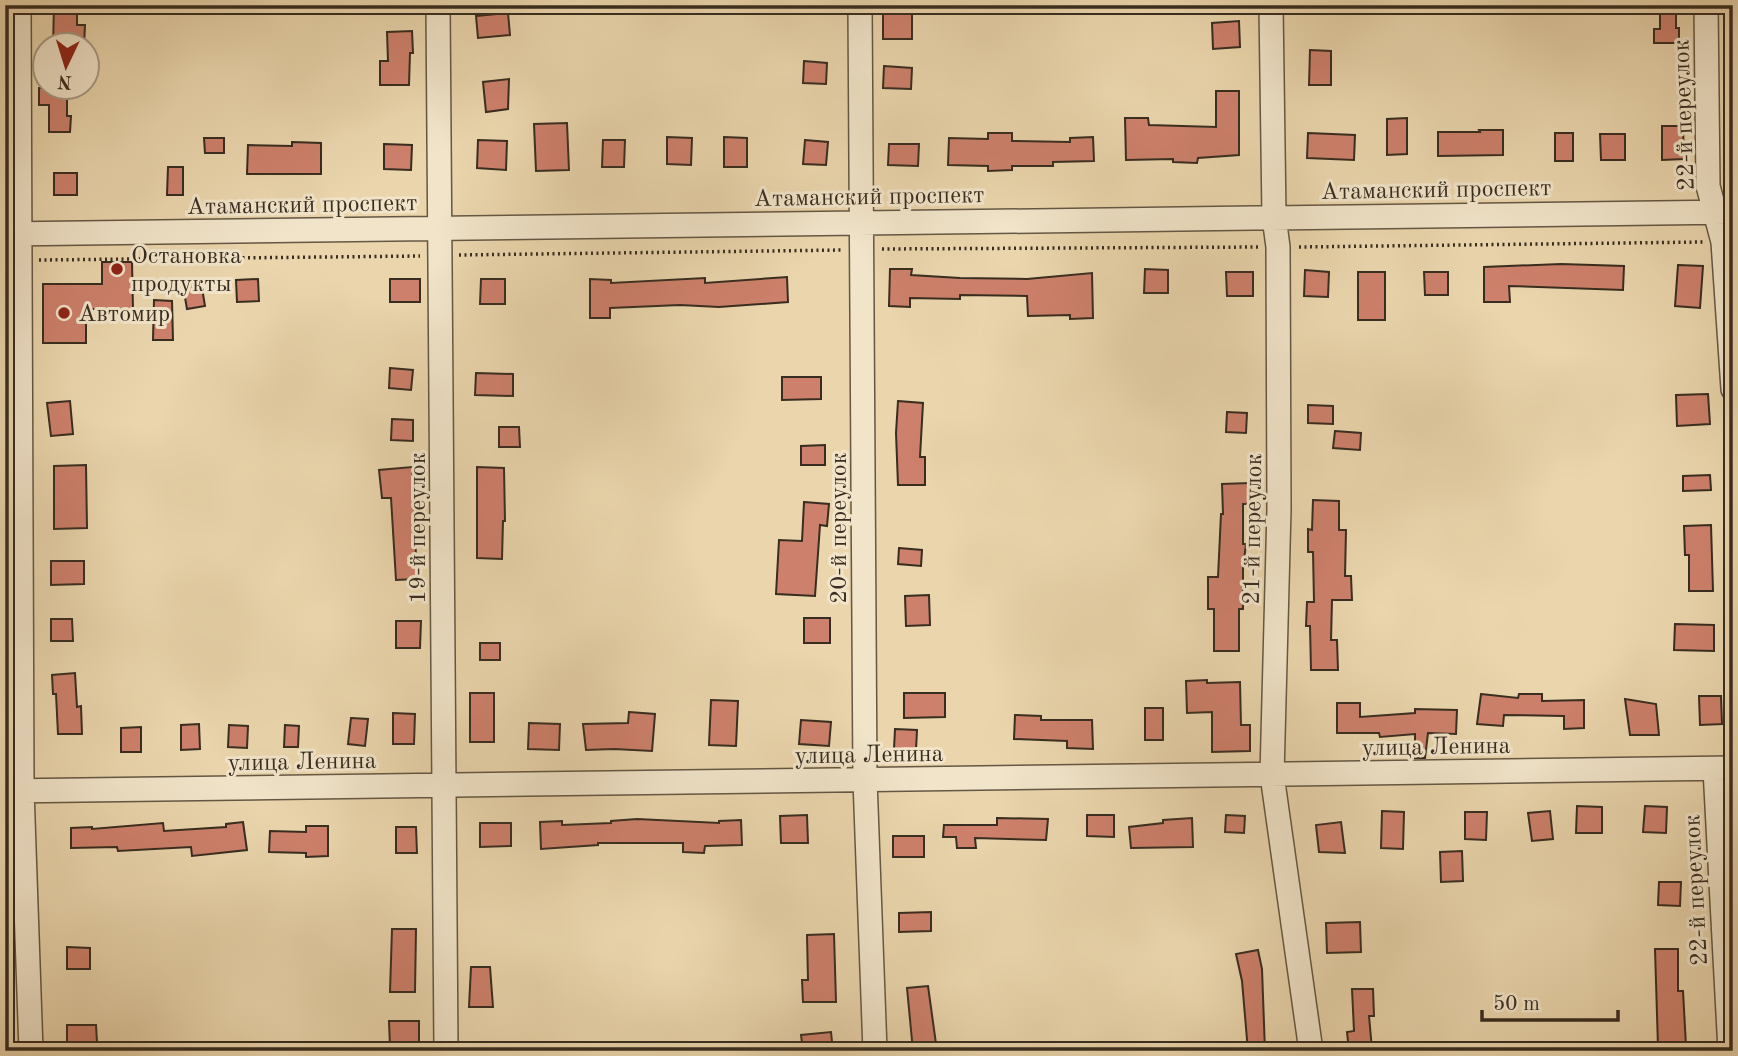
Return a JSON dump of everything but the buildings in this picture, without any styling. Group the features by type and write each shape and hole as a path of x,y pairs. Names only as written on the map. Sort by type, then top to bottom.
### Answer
{"street":[{"path":"19,5 13,234 13,791 31,1051"},
{"name":"19-й переулок","path":"438,5 446,1051"},
{"name":"20-й переулок","path":"860,5 865,780 875,1051"},
{"name":"21-й переулок","path":"1271,5 1274,217 1278,247 1279,509 1272,775 1311,1051"},
{"name":"22-й переулок","path":"1706,5 1707,186 1724,212 1723,242 1733,389"},
{"name":"Атаманский проспект","path":"13,234 1724,212"},
{"name":"22-й переулок","path":"1724,768 1730,1051"},
{"name":"улица Ленина","path":"13,791 1724,768"}],"place":[{"name":"Остановка продукты","path":"117,269"},
{"name":"Автомир","path":"64,313"}]}
